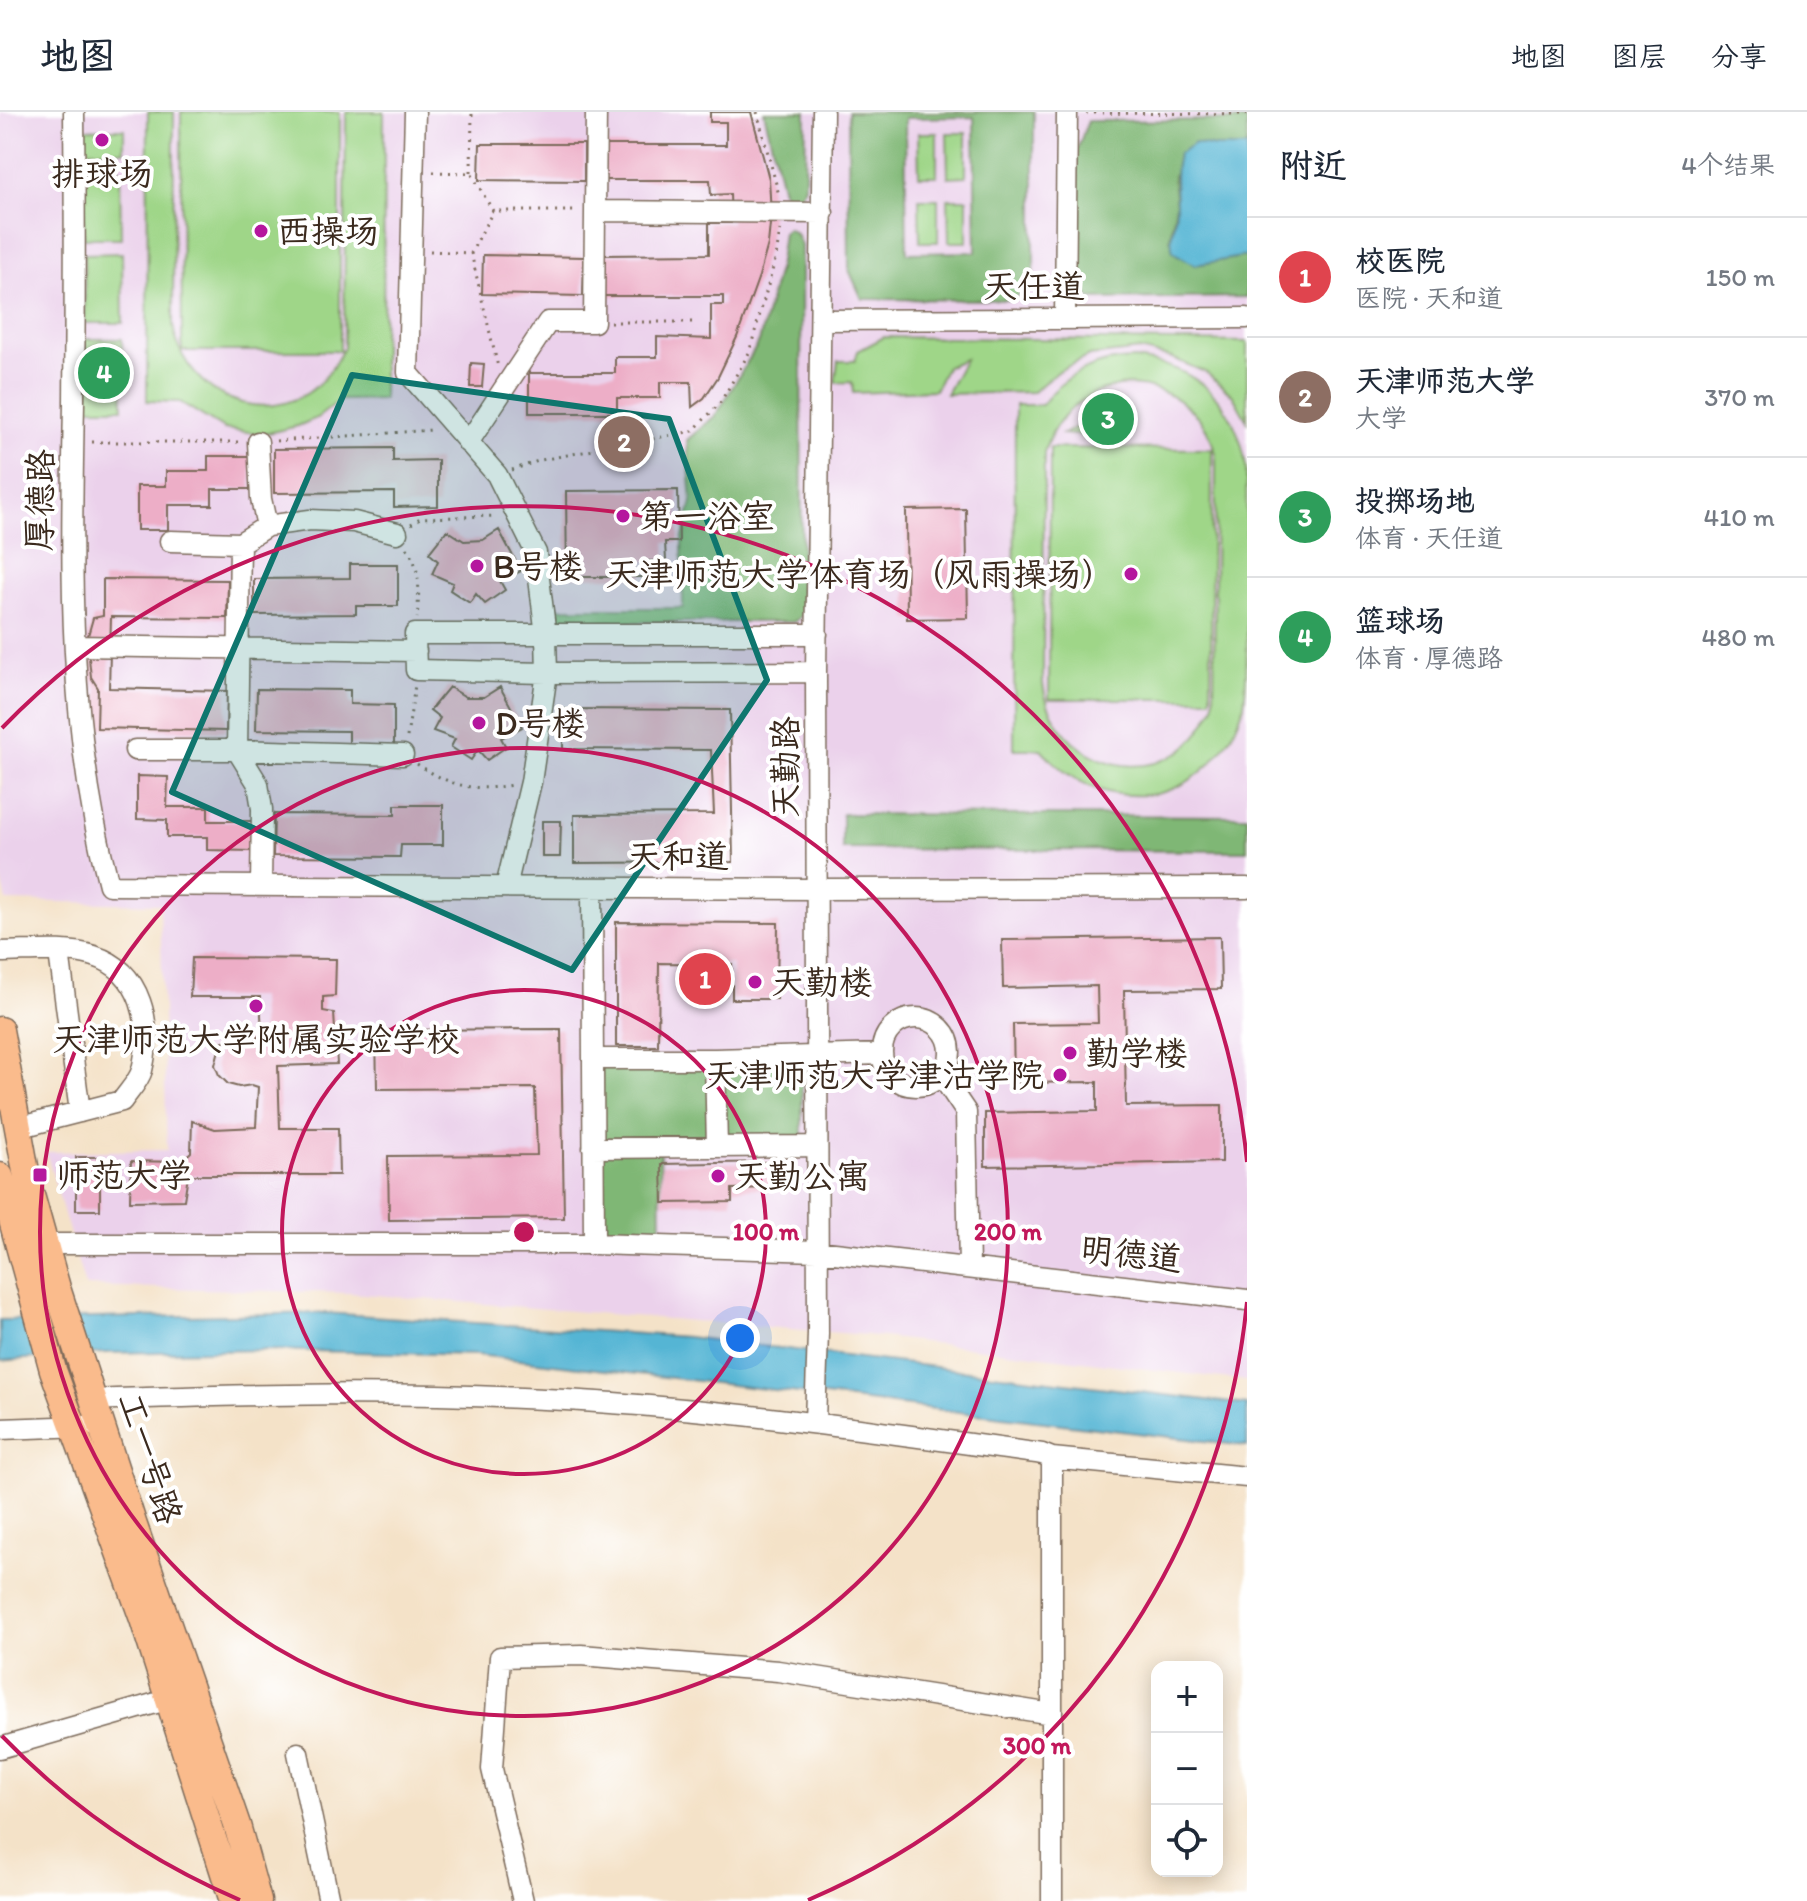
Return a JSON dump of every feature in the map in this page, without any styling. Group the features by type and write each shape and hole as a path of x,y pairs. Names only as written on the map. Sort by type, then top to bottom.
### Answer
{"main road":[{"name":"工一号路","path":"0,1030 29,1188 57,1288 237,1825 258,1901"},
{"name":"工一号路","path":"0,1176 53,1370 170,1699 233,1901"}],"street":[{"name":"厚德路","path":"74,112 71,561 79,713 97,839 109,885"},
{"path":"415,112 408,373 497,475 536,553 546,636 547,673 531,782 506,887"},
{"path":"468,443 548,322 594,322 596,112"},
{"name":"天勤路","path":"815,1412 818,1333 816,672 823,112"},
{"path":"1065,318 1067,112"},
{"path":"595,211 823,213"},
{"name":"天任道","path":"822,320 1247,318"},
{"path":"258,442 261,499 267,526"},
{"path":"170,541 240,543 267,526 310,520 354,522 397,533"},
{"path":"240,543 237,750 258,784 262,809 261,886"},
{"path":"75,646 416,651 546,636 817,634"},
{"path":"416,651 547,673 816,672"},
{"path":"135,750 403,755"},
{"name":"天和道","path":"109,885 1247,888"},
{"path":"592,888 594,1244"},
{"path":"0,952 91,955 117,966 137,990 146,1030 141,1072 122,1101 17,1128"},
{"path":"59,952 80,1112"},
{"path":"915,1018 932,1022 945,1034 950,1051 941,1075 934,1081 917,1086 900,1082 887,1070 882,1054 886,1036 898,1024 915,1018"},
{"path":"593,1059 882,1054"},
{"path":"715,1059 717,1147"},
{"path":"941,1075 966,1112 969,1268"},
{"path":"593,1148 817,1146"},
{"name":"明德道","path":"45,1244 594,1244 817,1251 1247,1300"},
{"path":"93,1400 285,1393 565,1400 815,1412 1052,1458 1247,1477"},
{"path":"0,1429 102,1426"},
{"path":"1052,1458 1052,1901"},
{"path":"523,1901 492,1769 500,1657 581,1655 778,1671 1052,1714"},
{"path":"0,1748 170,1699"},
{"path":"298,1753 329,1901"}],"path":[{"path":"472,112 471,173 493,211"},
{"path":"497,475 541,460 693,431 720,403 749,353 776,257 782,213 757,112"},
{"path":"1067,112 1247,114"},
{"path":"414,172 471,173"},
{"path":"493,211 595,211"},
{"path":"493,211 471,253 503,390"},
{"path":"411,250 471,253"},
{"path":"594,322 694,322"},
{"path":"518,516 420,518 397,533 413,557 419,588 410,723 403,755 442,780 486,790 531,782"}],"highlighted area":[{"path":"352,375 669,419 767,680 572,970 172,792"}],"shaded area":[{"path":"0,112 1247,112 1247,1381 867,1335 350,1293 85,1286 46,1152 167,1150 160,904 7,901 2,880"}],"green space":[{"name":"西操场","path":"148,112 174,112 173,325 179,347 189,366 222,395 241,403 263,406 285,403 312,390 328,373 344,347 346,112 384,112 383,399 340,400 317,418 264,434 224,429 180,402 147,401"},
{"name":"西操场","path":"181,112 340,112 340,351 182,351"},
{"path":"764,112 806,112 805,186 801,194 793,198 784,195"},
{"path":"848,112 1034,112 1034,271 1014,300 862,299 849,270","holes":["974,117 976,252 907,253 905,118"]},
{"path":"1247,120 1247,147 1215,147 1195,143 1173,176 1176,205 1170,239 1195,265 1247,256 1247,297 1091,299 1079,282 1077,150 1088,121"},
{"name":"排球场","path":"81,129 124,129 124,151 81,150"},
{"path":"918,133 937,133 937,176 919,176"},
{"path":"947,133 966,133 966,176 948,177"},
{"path":"83,169 120,169 121,238 84,238"},
{"path":"919,199 938,199 938,242 920,242"},
{"path":"948,199 967,199 967,242 949,242"},
{"path":"788,228 796,234 801,245 802,615 794,622 555,622 554,608 683,608 682,541 692,502 687,440 716,415 759,342 778,269 783,232"},
{"path":"122,253 123,323 85,323 84,254"},
{"path":"884,337 1247,342 1247,421 1233,396 1207,373 1172,358 1140,350 1089,356 1058,371 1033,392 946,394 965,359 946,367 935,390 853,393 852,382 835,383 838,361 855,361 858,351"},
{"path":"85,339 122,339 123,408 85,408"},
{"name":"天津师范大学体育场（风雨操场）","path":"1120,360 1157,363 1177,370 1211,392 1234,424 1246,467 1247,645 1244,705 1230,737 1209,765 1180,785 1147,795 1116,794 1088,786 1063,771 1041,749 1014,749 1015,405 1042,405 1071,377 1094,366","holes":["1112,387 1143,387 1173,397 1186,406 1198,417 1213,445 1216,461 1214,706 1198,733 1182,750 1155,763 1133,766 1111,763 1092,755 1059,726 1049,706 1043,684 1044,453 1056,426 1086,398"]},
{"path":"1120,403 1128,439 1063,434"},
{"name":"天津师范大学体育场（风雨操场）","path":"1050,448 1212,449 1211,699 1049,699"},
{"path":"842,814 1247,816 1247,851 842,849"},
{"path":"802,1066 802,1138 660,1138 661,1234 601,1234 600,1067"}],"water":[{"path":"1195,143 1215,147 1247,147 1247,256 1195,265 1173,252 1176,161 1178,154"},
{"path":"326,1313 688,1337 1247,1405 1247,1446 477,1355 266,1350 104,1353 0,1361 0,1320"}],"building":[{"path":"710,112 751,112 769,179 771,214 768,244 759,276 737,337 718,377 704,398 692,407 691,382 660,382 660,398 617,398 617,413 529,413 529,373 615,373 615,357 657,357 657,337 711,339 711,305 723,305 723,296 602,296 602,255 709,254 709,223 731,223 730,194 711,195 710,180 604,180 604,145 726,145 726,122 710,122"},
{"path":"480,144 584,144 584,181 479,180"},
{"path":"483,255 584,257 583,296 482,294"},
{"path":"471,363 484,364 482,387 470,387"},
{"path":"393,448 393,461 438,460 438,506 394,507 394,492 274,493 274,449"},
{"path":"208,456 251,456 251,489 212,489 212,505 168,505 168,530 137,530 137,486 166,486 166,471 208,471"},
{"name":"第一浴室","path":"678,490 679,542 665,542 666,561 643,561 643,577 567,577 566,491"},
{"path":"966,509 968,618 907,619 906,510"},
{"name":"B号楼","path":"447,530 464,541 483,540 499,530 521,571 500,581 505,590 485,604 476,594 470,603 450,590 453,583 432,574 438,561 429,553"},
{"path":"350,564 398,564 398,606 356,606 356,614 254,615 254,579 350,578"},
{"path":"103,579 228,580 227,618 111,617 109,688 227,691 226,731 97,728 98,688 91,677 87,639 93,618 103,616"},
{"name":"D号楼","path":"449,687 466,697 484,697 500,687 522,727 501,738 506,747 487,760 478,750 471,760 451,747 455,739 433,731 440,718 430,710"},
{"path":"257,689 350,690 350,704 394,705 394,745 349,744 349,731 256,730"},
{"path":"563,709 730,710 733,862 574,863 574,815 714,814 711,750 563,749"},
{"path":"137,776 168,777 167,807 208,807 208,821 253,821 253,851 207,850 207,837 167,837 167,820 137,819"},
{"path":"395,805 443,805 443,845 401,845 400,857 273,856 274,814 395,815"},
{"path":"542,821 561,821 560,857 542,857"},
{"name":"天勤楼","path":"616,922 778,923 777,999 732,999 732,964 659,963 658,1046 616,1046"},
{"name":"勤学楼","path":"1220,937 1221,989 1124,990 1126,1106 1222,1105 1222,1162 985,1166 985,1113 1097,1111 1097,1082 1014,1083 1013,1024 1098,1023 1097,986 1003,988 1002,940"},
{"path":"192,958 336,959 335,996 323,997 323,1011 334,1013 337,1064 278,1066 280,1128 338,1128 339,1175 188,1175 184,1200 130,1201 131,1161 180,1162 191,1152 192,1121 215,1129 256,1127 258,1087 228,1084 215,1065 221,1042 233,1038 256,1039 262,1033 260,997 190,997"},
{"path":"561,1029 564,1218 389,1220 388,1156 537,1155 535,1088 377,1089 376,1030"},
{"path":"76,1157 100,1157 100,1210 76,1210"},
{"name":"天勤公寓","path":"772,1162 773,1188 732,1189 732,1202 663,1203 662,1164"}],"place":[{"name":"排球场","path":"102,140"},
{"name":"西操场","path":"261,231"},
{"name":"篮球场","path":"104,373"},
{"name":"投掷场地","path":"1108,419"},
{"name":"天津师范大学","path":"624,442"},
{"name":"第一浴室","path":"623,516"},
{"name":"B号楼","path":"477,566"},
{"name":"天津师范大学体育场（风雨操场）","path":"1131,574"},
{"name":"D号楼","path":"479,723"},
{"name":"校医院","path":"705,979"},
{"name":"天勤楼","path":"755,982"},
{"name":"天津师范大学附属实验学校","path":"256,1006"},
{"name":"勤学楼","path":"1070,1053"},
{"name":"天津师范大学津沽学院","path":"1060,1075"},
{"name":"师范大学","path":"40,1175"},
{"name":"天勤公寓","path":"718,1176"}]}
